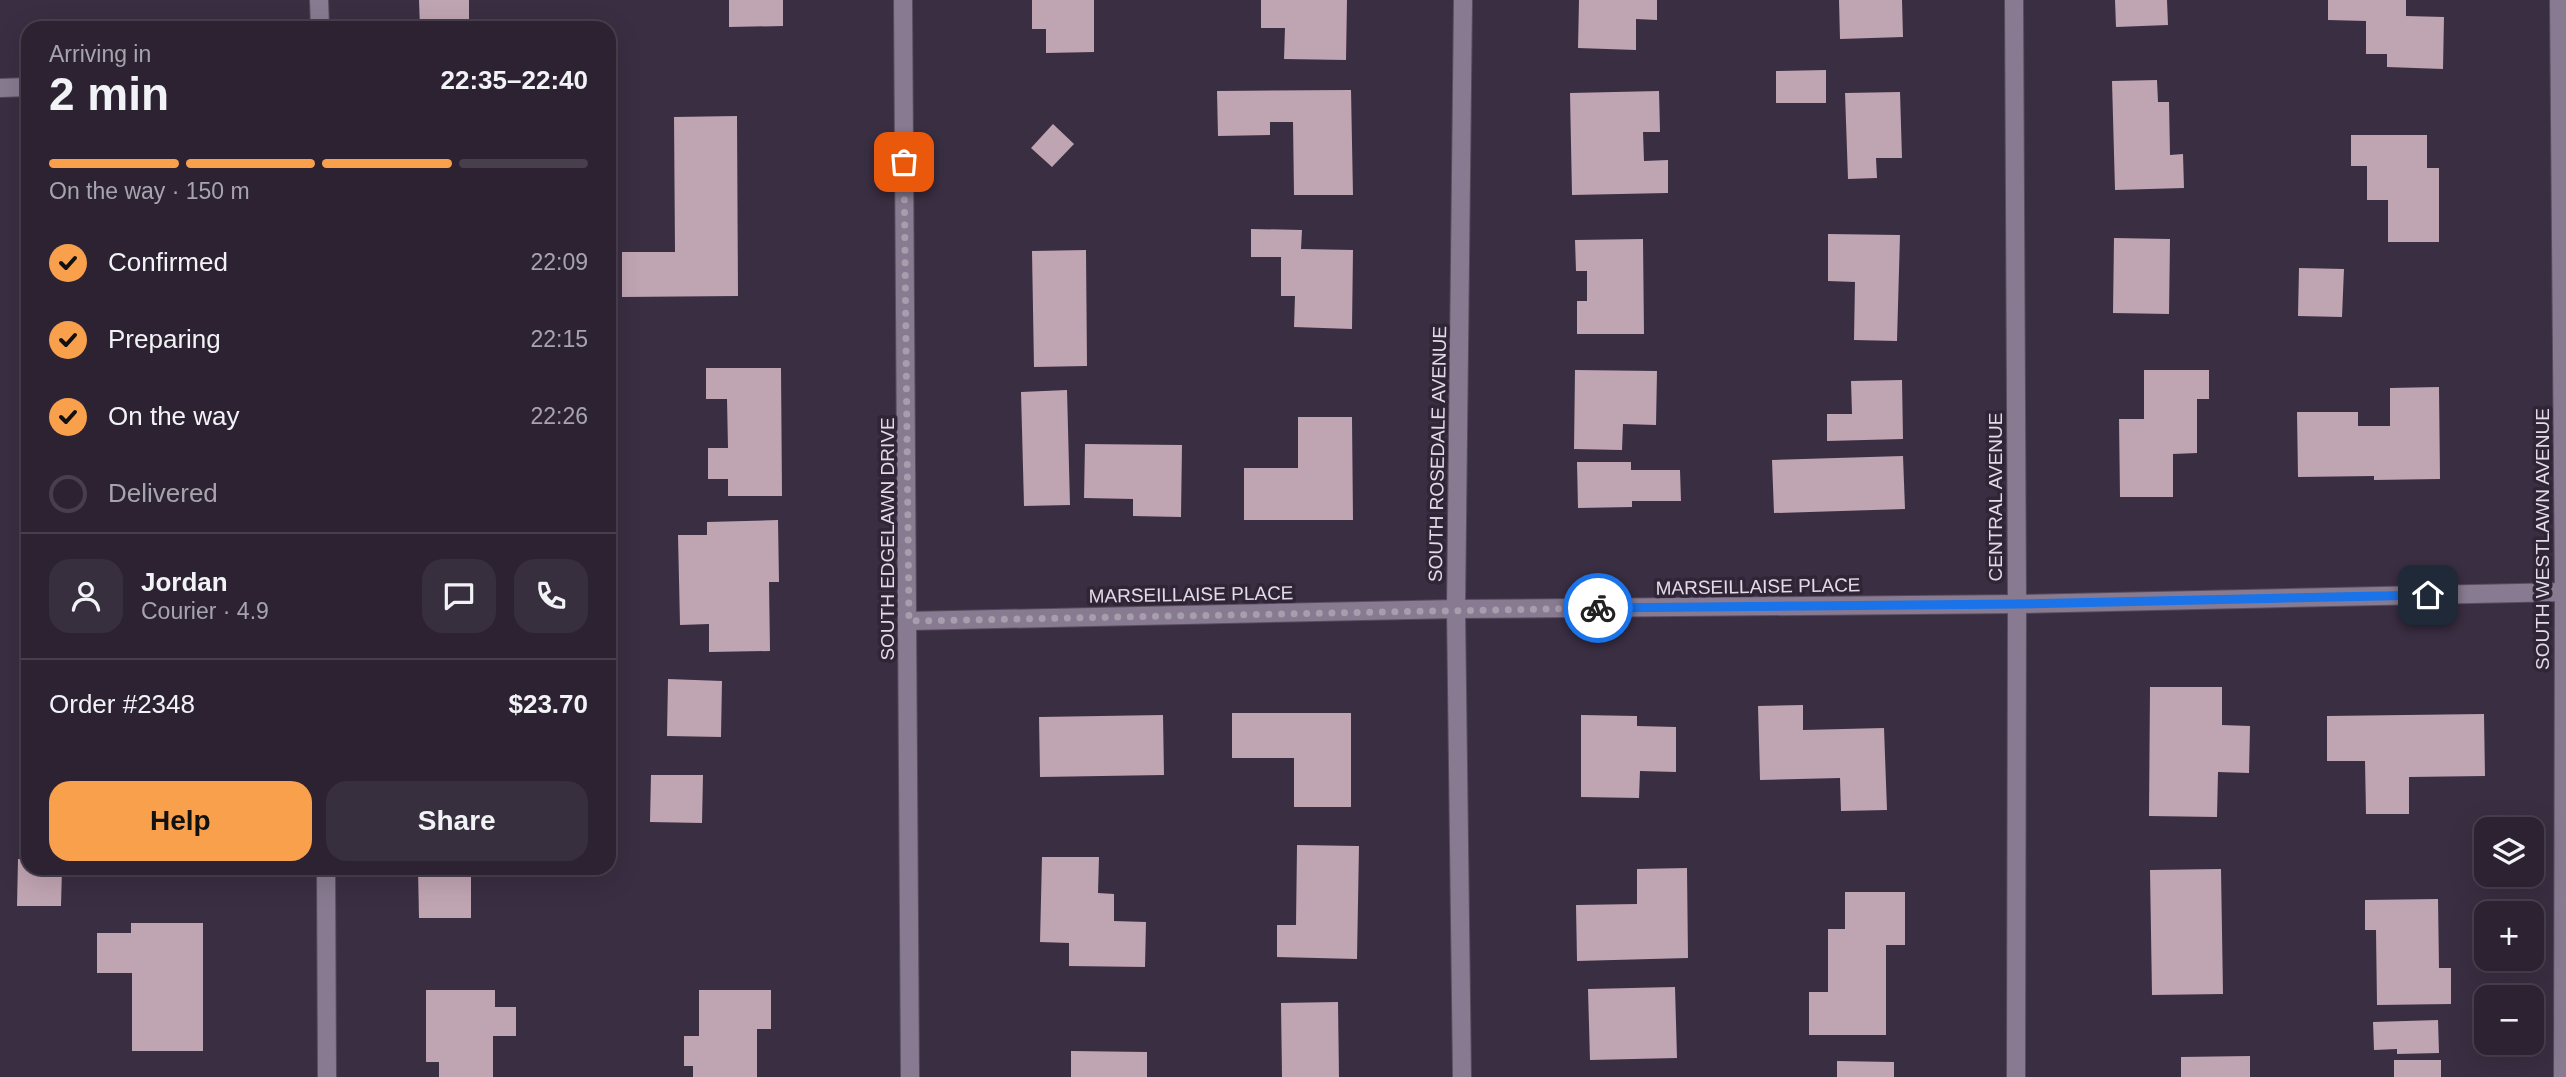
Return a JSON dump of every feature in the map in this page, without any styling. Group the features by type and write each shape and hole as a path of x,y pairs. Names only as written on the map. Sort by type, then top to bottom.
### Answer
{"street":[{"path":"319,0 320,21"},
{"name":"SOUTH EDGELAWN DRIVE","path":"903,0 910,1077"},
{"name":"SOUTH ROSEDALE AVENUE","path":"1462,1077 1456,609 1464,0"},
{"name":"CENTRAL AVENUE","path":"2014,0 2016,1077"},
{"name":"SOUTH WESTLAWN AVENUE","path":"2559,0 2565,592 2563,1077"},
{"path":"0,88 21,87"},
{"name":"MARSEILLAISE PLACE","path":"909,621 1456,609 2017,604 2565,592"},
{"path":"326,875 327,1077"}],"building":[{"path":"419,0 469,0 469,21 420,21"},
{"path":"729,0 783,0 783,26 729,27"},
{"path":"1032,0 1094,0 1094,52 1046,53 1046,29 1032,29"},
{"path":"1261,0 1347,0 1346,60 1284,59 1285,28 1261,28"},
{"path":"1579,0 1657,0 1657,20 1636,19 1636,50 1578,48"},
{"path":"1839,0 1902,0 1903,37 1840,39"},
{"path":"2115,0 2167,0 2168,25 2116,27"},
{"path":"2328,0 2406,0 2406,16 2444,17 2443,69 2387,67 2387,54 2366,54 2366,21 2328,20"},
{"path":"1826,70 1826,103 1776,103 1776,71"},
{"path":"2157,80 2158,102 2169,102 2170,155 2183,154 2184,188 2115,190 2112,81"},
{"path":"1351,90 1353,195 1294,195 1293,122 1270,122 1270,135 1218,136 1217,91"},
{"path":"1659,91 1660,132 1643,132 1644,161 1668,160 1668,193 1572,195 1570,93"},
{"path":"1900,92 1902,158 1876,158 1877,178 1848,179 1845,93"},
{"path":"737,116 738,296 622,297 622,252 675,252 674,117"},
{"path":"1053,124 1074,144 1052,167 1031,148"},
{"path":"2351,135 2427,135 2427,168 2439,168 2439,242 2388,242 2388,200 2367,200 2367,166 2351,166"},
{"path":"1251,229 1302,230 1301,249 1353,250 1352,329 1294,327 1295,296 1281,296 1281,257 1251,257"},
{"path":"1828,234 1900,235 1897,341 1854,340 1855,282 1828,281"},
{"path":"2114,238 2170,239 2169,314 2113,313"},
{"path":"1643,239 1644,334 1577,334 1577,301 1587,301 1587,271 1576,271 1575,240"},
{"path":"1086,250 1087,366 1034,367 1032,251"},
{"path":"2299,268 2344,269 2342,317 2298,316"},
{"path":"706,368 781,368 782,496 728,496 728,479 708,479 708,448 728,448 727,399 706,399"},
{"path":"1575,370 1657,371 1656,425 1623,424 1622,450 1574,449"},
{"path":"2144,370 2209,370 2209,399 2197,399 2197,453 2173,454 2173,497 2120,497 2119,419 2144,419"},
{"path":"1902,380 1903,439 1827,441 1827,414 1852,414 1851,381"},
{"path":"2439,387 2440,479 2298,477 2297,412 2358,412 2358,426 2390,426 2390,388"},
{"path":"1067,390 1070,505 1024,506 1021,392"},
{"path":"1298,417 1352,417 1353,520 1244,520 1244,468 1298,468"},
{"path":"1085,444 1182,445 1181,517 1133,516 1133,499 1084,498"},
{"path":"1903,456 1905,509 1774,513 1772,460"},
{"path":"1577,462 1631,462 1631,470 1680,470 1681,501 1632,501 1632,507 1578,508"},
{"path":"778,520 779,582 769,582 770,651 709,652 709,624 680,625 678,535 707,535 707,522"},
{"path":"668,679 722,681 721,737 667,736"},
{"path":"2150,687 2222,687 2222,725 2250,726 2249,773 2218,772 2217,817 2149,816"},
{"path":"1803,705 1803,730 1884,728 1887,810 1841,811 1840,778 1760,780 1758,706"},
{"path":"1232,713 1351,713 1351,807 1294,807 1294,758 1232,758"},
{"path":"2484,714 2485,776 2409,777 2409,814 2366,814 2365,761 2327,761 2327,716"},
{"path":"1163,715 1164,775 1040,777 1039,717"},
{"path":"1581,715 1637,716 1637,726 1676,727 1676,772 1640,771 1639,798 1581,797"},
{"path":"651,775 703,775 702,823 650,822"},
{"path":"1297,845 1359,846 1357,959 1277,957 1277,925 1296,925"},
{"path":"1042,857 1099,857 1098,893 1114,894 1114,921 1146,922 1145,967 1069,966 1069,943 1040,942"},
{"path":"18,859 21,859 21,875 62,875 61,906 17,906"},
{"path":"1687,868 1688,958 1577,961 1576,905 1637,904 1637,869"},
{"path":"2221,869 2223,994 2152,995 2150,870"},
{"path":"418,875 471,875 471,918 419,918"},
{"path":"1845,892 1905,892 1905,945 1886,945 1886,1035 1809,1035 1809,992 1828,992 1828,929 1845,929"},
{"path":"2438,899 2439,968 2451,968 2451,1004 2377,1005 2376,930 2365,930 2365,900"},
{"path":"131,923 203,923 203,1051 132,1051 132,973 97,973 97,933 131,933"},
{"path":"1675,987 1677,1058 1590,1060 1588,989"},
{"path":"426,990 495,990 495,1007 516,1007 516,1036 493,1036 493,1077 439,1077 439,1062 426,1062"},
{"path":"699,990 771,990 771,1029 757,1029 757,1077 693,1077 693,1066 684,1066 684,1036 699,1036"},
{"path":"1338,1002 1339,1077 1282,1077 1281,1003"},
{"path":"2438,1020 2439,1053 2397,1054 2397,1049 2374,1050 2373,1022"},
{"path":"1071,1051 1147,1052 1147,1077 1071,1077"},
{"path":"2250,1056 2250,1077 2181,1077 2181,1057"},
{"path":"2394,1060 2441,1060 2441,1077 2394,1077"},
{"path":"1837,1061 1894,1062 1894,1077 1837,1077"}],"way so far":[{"path":"904,162 909,621 1598,608"}],"route":[{"path":"1598,608 2017,604 2428,595"}]}
